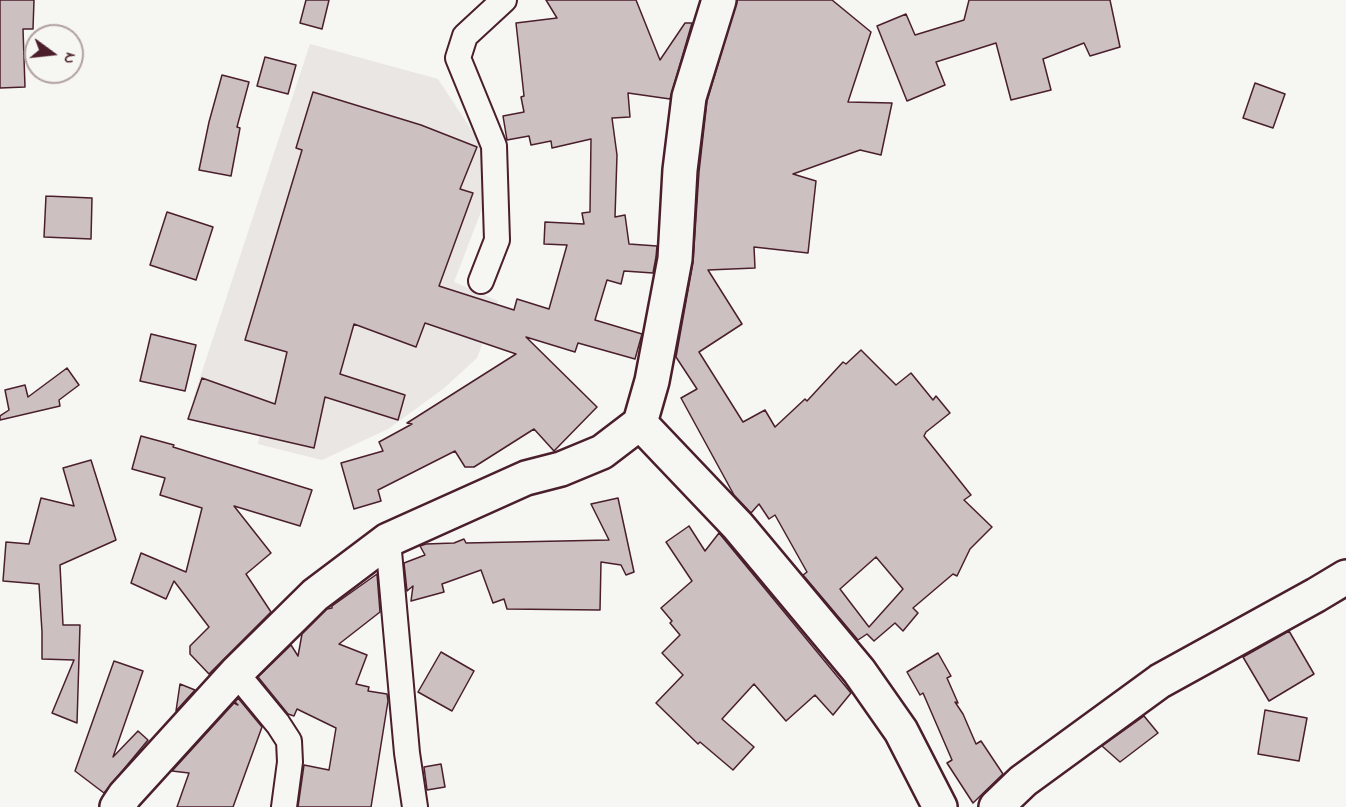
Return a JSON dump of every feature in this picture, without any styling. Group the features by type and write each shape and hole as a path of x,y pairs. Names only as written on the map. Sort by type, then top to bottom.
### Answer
{"main road":[{"path":"117,807 125,795 236,674 315,595 388,540 526,478 561,469 602,452 640,423 652,381 675,259 680,170 689,97 719,0"},
{"path":"640,423 738,526 859,671 901,731 940,807"},
{"path":"996,807 1023,781 1160,681 1316,596 1346,577"}],"street":[{"path":"481,281 497,240 494,146 458,58 465,36 504,0"},
{"path":"388,540 407,753 415,807"},
{"path":"236,674 278,724 289,741 290,762 284,807"}],"shaded area":[{"path":"310,44 438,79 484,149 482,209 454,282 498,301 477,358 443,389 388,429 322,460 258,444 262,426 193,399"}],"building":[{"path":"0,0 34,0 33,24 24,24 23,29 25,87 0,88"},
{"path":"306,0 329,0 322,29 300,23"},
{"path":"546,0 636,0 660,60 685,23 692,23 670,99 628,93 630,117 612,118 617,155 615,217 625,215 629,244 657,246 653,273 624,271 621,284 607,280 595,320 642,334 635,359 578,343 575,352 526,337 597,407 554,451 534,429 474,467 465,467 455,451 378,490 381,501 354,509 341,463 383,451 379,442 412,424 407,423 516,354 425,323 416,347 354,324 340,374 405,395 398,420 325,397 314,448 188,419 202,378 275,404 287,352 245,340 302,150 296,148 313,92 421,125 477,147 460,189 473,193 439,286 514,310 517,299 549,309 567,245 544,244 545,222 584,224 582,213 590,212 591,139 552,148 551,141 531,145 529,136 507,140 503,116 524,112 516,23 557,18"},
{"path":"737,0 832,0 871,32 848,102 892,103 881,155 860,150 793,174 816,181 808,253 754,247 755,268 708,270 742,324 699,352 743,422 765,410 775,427 805,399 807,401 843,362 846,364 861,350 896,385 911,373 933,400 936,396 950,413 924,436 971,495 964,500 992,527 970,549 957,576 953,574 913,608 918,613 903,631 895,623 874,641 867,634 858,640 803,575 807,572 775,515 769,519 759,504 751,513 734,495 681,398 697,389 676,357 693,262 699,172 707,101","holes":["876,557 903,589 869,627 840,589"]},
{"path":"969,0 1110,0 1120,47 1090,56 1084,43 1043,59 1051,90 1011,100 996,43 936,62 945,85 907,101 877,26 906,14 915,35 964,20"},
{"path":"265,57 296,65 288,94 257,86"},
{"path":"222,75 249,82 237,127 240,128 231,176 199,170"},
{"path":"1255,83 1285,94 1273,128 1243,118"},
{"path":"46,196 92,198 91,239 44,237"},
{"path":"167,212 213,227 196,280 150,265"},
{"path":"151,334 196,345 185,391 140,381"},
{"path":"67,368 79,385 59,400 60,406 0,420 0,416 9,410 5,390 25,385 28,397"},
{"path":"141,436 312,490 300,526 234,506 271,553 246,574 271,612 209,674 190,654 190,646 209,627 174,581 166,599 131,583 141,553 186,572 202,508 160,495 165,478 132,469"},
{"path":"91,460 116,540 60,565 63,625 80,625 77,723 52,713 74,660 42,659 39,584 3,581 6,542 29,544 41,498 74,506 63,468"},
{"path":"618,498 634,572 626,575 621,565 601,562 600,610 507,609 504,599 493,603 481,570 442,584 444,592 411,601 413,586 407,591 404,563 425,555 420,546 454,543 464,539 466,543 609,540 591,504"},
{"path":"689,526 705,551 719,533 851,693 833,715 815,695 786,721 754,684 722,719 754,747 733,770 700,742 698,744 656,703 683,675 662,653 680,635 661,608 692,581 666,542"},
{"path":"377,574 380,612 339,644 367,655 356,684 369,687 368,691 387,694 388,701 371,807 298,807 304,765 329,770 336,728 297,709 294,716 288,714 258,677 291,645 298,656 302,634 327,609 332,608"},
{"path":"1289,631 1314,674 1269,701 1243,657"},
{"path":"441,652 474,671 452,711 418,692"},
{"path":"938,653 951,676 947,678 958,703 955,702 976,744 981,741 1003,774 973,803 947,763 952,760 923,693 920,695 907,672"},
{"path":"114,661 143,671 113,757 138,731 148,740 104,793 75,771"},
{"path":"180,684 195,690 176,711"},
{"path":"238,698 262,727 233,807 177,807 189,773 172,771 234,703 238,705 235,702"},
{"path":"1265,710 1307,718 1299,761 1258,754"},
{"path":"1144,716 1158,733 1120,762 1102,746"},
{"path":"441,764 445,787 427,790 424,767"}]}
